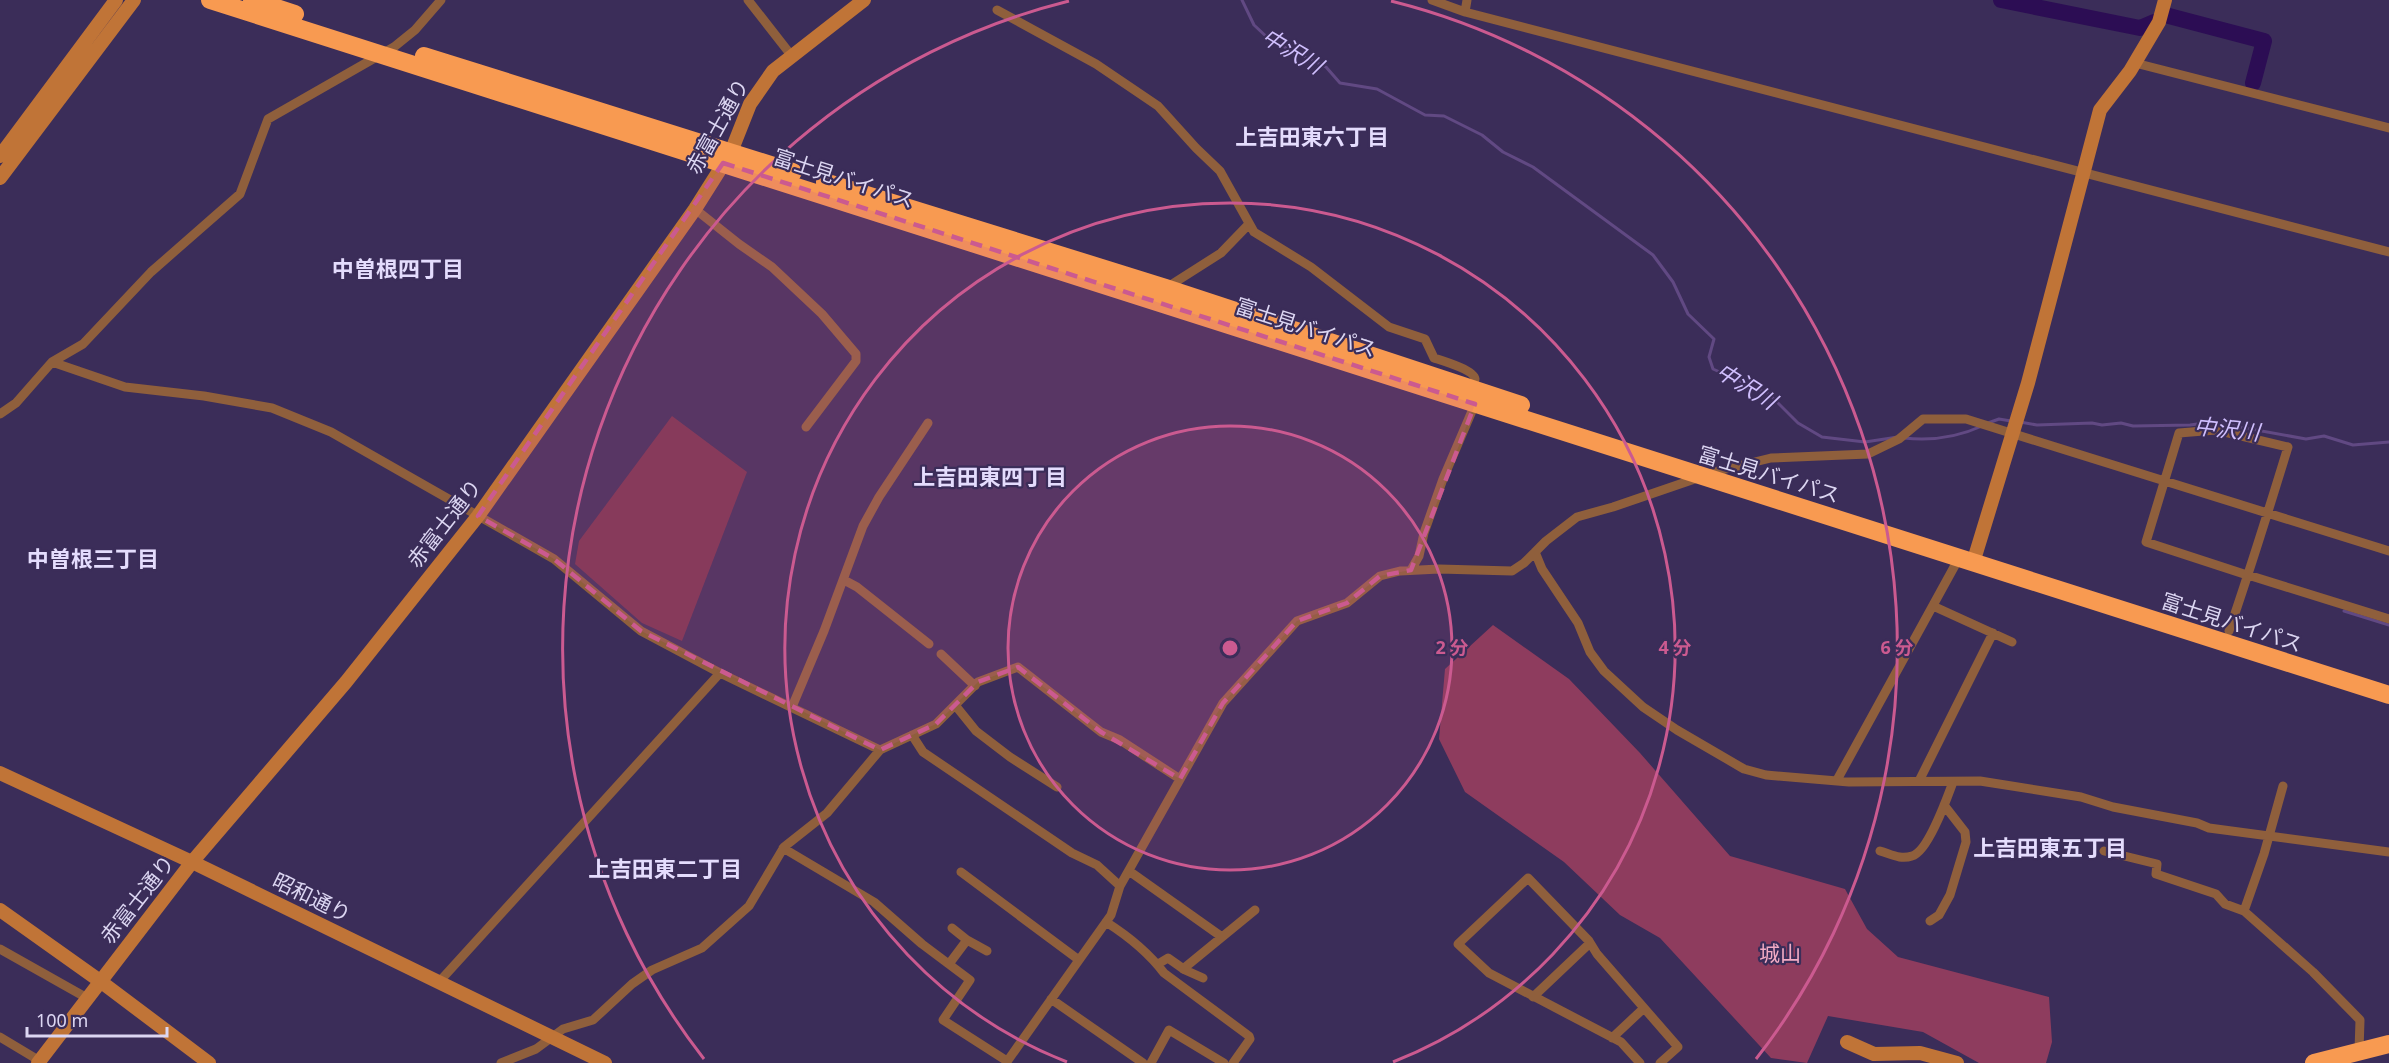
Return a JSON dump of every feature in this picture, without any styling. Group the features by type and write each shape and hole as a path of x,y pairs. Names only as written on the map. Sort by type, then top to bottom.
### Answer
{"highway":[{"name":"富士見バイパス","path":"210,0 388,51 727,157 1473,396 2389,694"},
{"name":"富士見バイパス","path":"252,0 388,51"},
{"name":"富士見バイパス","path":"727,157 879,200 1166,288 1473,396"},
{"name":"富士見バイパス","path":"1969,558 2229,631 2389,682"},
{"path":"2313,1063 2389,1044"}],"street":[{"path":"0,156 116,0"},
{"path":"0,178 134,0"},
{"path":"0,414 16,403 52,362 83,344 151,272 240,194 268,119 388,51 415,30 441,0"},
{"path":"748,0 791,56"},
{"name":"赤富士通り","path":"39,1062 192,862 346,682 478,516 695,209 727,157 750,104 773,71 864,0"},
{"path":"1432,0 1465,12 2389,252"},
{"path":"1465,12 1467,0"},
{"path":"1837,780 1933,606 1969,558 2013,432 2100,110 2135,63 2159,22 2165,0"},
{"path":"997,10 1096,64 1158,106 1220,171 1249,224 1260,237 1311,267 1389,327 1425,339 1434,358 1473,375 1475,380 1473,396 1424,533 1419,556 1411,570"},
{"path":"2135,63 2389,128"},
{"path":"695,209 738,244 772,267 822,314 856,354 856,361 806,427"},
{"path":"1166,288 1221,253 1249,224"},
{"path":"52,362 125,387 204,396 272,408 331,432 554,559 641,631 720,673 880,750"},
{"path":"783,848 874,902 922,944 970,980 943,1020 1007,1062 1111,915 1120,886 1223,703 1297,621 1347,603 1380,576 1439,568 1512,571 1576,517 1613,507 1709,474 1771,458 1868,454 1899,439 1923,419 1966,418 2389,551"},
{"path":"792,707 844,580 863,526 879,497 928,423"},
{"path":"2229,631 2248,575 2268,514 2288,447 2216,430 2179,433 2146,542 2248,575 2389,619"},
{"path":"1535,552 1542,569 1578,623 1590,652 1604,671 1643,707 1677,730 1744,769 1766,775 1837,780 1980,781 2080,797 2113,807 2197,823 2210,828 2389,852"},
{"path":"844,580 857,587 929,644"},
{"path":"1933,606 2012,642"},
{"path":"1920,781 1994,633"},
{"path":"941,654 975,686"},
{"path":"501,1063 525,1055 563,1029 593,1020 632,984 652,970 702,948 714,939 749,906 783,848 826,813 880,750 936,724 975,686 995,674 1018,667 1101,732 1120,740 1180,779"},
{"path":"440,982 720,673"},
{"path":"955,705 976,730 1010,757 1057,787"},
{"path":"912,735 923,752 1072,853 1097,865 1120,886"},
{"name":"昭和通り","path":"0,773 192,862 605,1063"},
{"path":"1880,851 1900,858 1917,855 1944,806 1953,782"},
{"path":"2244,911 2283,786"},
{"path":"1930,921 1939,915 1947,901 1966,842 1965,832 1949,809 1944,806"},
{"path":"2104,851 2157,864 2156,874 2216,894 2225,904 2244,911 2313,972 2354,1013 2361,1025 2359,1051"},
{"path":"1129,871 1222,937"},
{"path":"962,872 1079,960"},
{"path":"1640,1063 1621,1042 1488,973 1458,944 1528,878 1590,944 1678,1047 1660,1063"},
{"path":"0,910 209,1063"},
{"path":"1183,969 1255,910"},
{"path":"1106,921 1125,934 1158,964 1164,973 1249,1036 1250,1039 1233,1063"},
{"path":"952,928 987,951"},
{"path":"949,964 967,940"},
{"path":"1533,997 1590,944"},
{"path":"0,949 87,998"},
{"path":"1158,964 1168,958 1183,969 1203,978"},
{"path":"1051,999 1143,1063"},
{"path":"1612,1038 1644,1008"},
{"path":"1151,1063 1169,1030 1224,1063"},
{"path":"0,1037 39,1062"},
{"path":"1847,1042 1874,1054 1920,1053 1958,1063"}],"highlighted area":[{"path":"723,163 1475,404 1411,570 1380,576 1347,603 1297,621 1223,703 1180,779 1101,732 1018,667 978,682 936,724 880,750 641,631 554,559 478,516"}],"shaded area":[{"path":"672,416 747,472 682,641 642,623 575,564 579,541"}],"green space":[{"name":"城山","path":"1493,625 1569,679 1640,753 1730,856 1845,889 1867,929 1898,957 2049,997 2052,1042 2046,1063 1979,1063 1923,1032 1828,1016 1807,1063 1771,1058 1660,938 1620,915 1564,862 1465,792 1439,739 1445,669"}],"waterway":[{"name":"中沢川","path":"1242,0 1254,25 1270,40 1326,67 1340,83 1377,89 1425,115 1444,116 1482,135 1503,152 1533,167 1653,255 1673,282 1688,314 1714,339 1709,357 1713,369 1769,394 1798,423 1822,437 1865,442 1898,437"},
{"name":"中沢川","path":"2001,0 2140,28 2154,22"},
{"name":"中沢川","path":"2169,16 2264,41 2253,83"},
{"name":"中沢川","path":"1988,423 1999,419 2011,421"},
{"name":"中沢川","path":"2020,422 2037,425 2121,423 2133,426 2190,425 2212,422 2306,439 2324,436 2353,445 2389,442"},
{"name":"中沢川","path":"1904,438 1944,437 1982,426"},
{"path":"2344,611 2389,625"}],"district":[{"name":"上吉田東六丁目","path":"1312,136"},
{"name":"中曽根四丁目","path":"398,268"},
{"name":"上吉田東四丁目","path":"990,476"},
{"name":"中曽根三丁目","path":"93,558"},
{"name":"上吉田東五丁目","path":"2050,847"},
{"name":"上吉田東二丁目","path":"665,868"}]}
